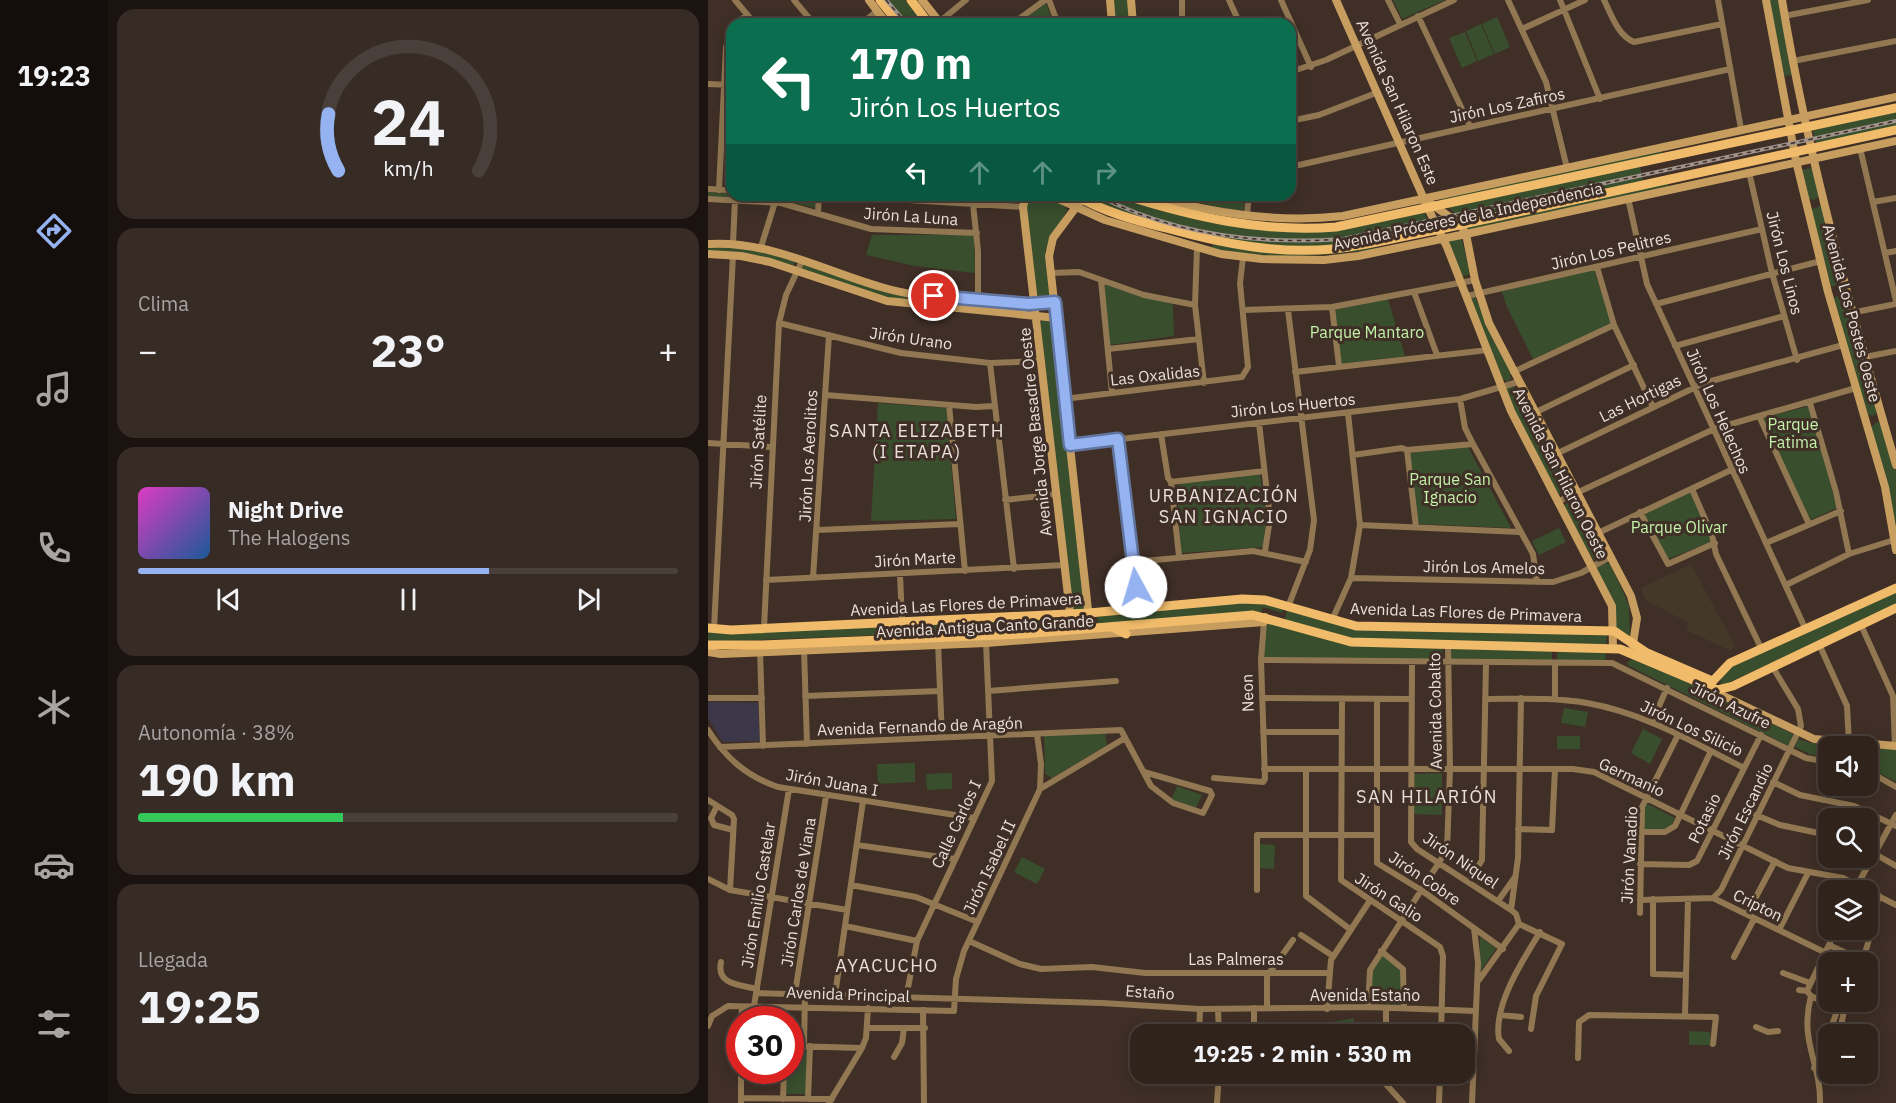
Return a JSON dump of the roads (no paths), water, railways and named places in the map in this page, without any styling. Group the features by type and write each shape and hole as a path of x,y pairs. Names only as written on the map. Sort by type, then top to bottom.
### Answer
{"main road":[{"path":"869,0 882,18"},
{"path":"880,0 894,18"},
{"path":"911,0 931,18"},
{"path":"922,0 933,18"},
{"path":"1110,0 1112,18"},
{"path":"1131,0 1132,18"},
{"name":"Avenida San Hilaron Este","path":"1336,0 1424,199 1431,208 1461,224 1466,234"},
{"name":"Avenida Los Postes Oeste","path":"1766,0 1793,150 1828,292 1885,488 1894,528 1896,550"},
{"name":"Avenida Los Postes Oeste","path":"1782,0 1810,147 1823,201 1851,313 1896,465"},
{"path":"1781,85 1797,82"},
{"name":"Avenida Próceres de la Independencia","path":"1146,201 1216,220 1276,229 1336,227 1431,208 1896,97"},
{"name":"Avenida Próceres de la Independencia","path":"1805,120 1896,108"},
{"name":"Avenida Próceres de la Independencia","path":"1176,201 1203,208 1247,214 1324,218 1424,199 1741,129 1788,124"},
{"name":"Avenida Próceres de la Independencia","path":"1091,201 1125,217 1232,245 1263,249 1335,249 1436,230 1793,150 1896,130"},
{"name":"Avenida Próceres de la Independencia","path":"1061,201 1104,220 1197,248 1243,258 1324,260 1466,234 1813,157 1896,141"},
{"name":"Avenida Jorge Basadre Oeste","path":"1024,201 1023,207 1072,630"},
{"name":"Avenida Jorge Basadre Oeste","path":"1078,201 1050,244 1064,399 1090,628"},
{"path":"1807,206 1823,201"},
{"name":"Avenida San Hilaron Oeste","path":"1431,208 1436,230 1443,238 1467,296 1501,388 1557,502 1612,606 1613,648"},
{"name":"Avenida San Hilaron Oeste","path":"1466,234 1475,280 1489,323 1635,606 1637,618 1633,648"},
{"path":"708,244 733,243 761,247 885,289 919,295 1035,304 1055,302"},
{"path":"708,254 733,255 770,262 887,302 1057,318"},
{"path":"1828,292 1845,288"},
{"path":"1867,423 1882,418"},
{"path":"1711,685 1730,663 1896,588"},
{"name":"Avenida Las Flores de Primavera","path":"711,628 764,628 1089,614 1242,599 1265,600 1356,626 1614,632 1633,648 1711,685"},
{"path":"1711,685 1728,688 1896,608"},
{"name":"Avenida Las Flores de Primavera","path":"708,645 760,649 986,639 1253,615 1344,641 1633,648"},
{"name":"Avenida Antigua Canto Grande","path":"986,639 1126,633 1264,619"},
{"path":"1112,627 1126,633"},
{"path":"708,652 760,649"},
{"path":"1711,685 1799,733 1818,739"},
{"path":"1878,745 1895,746"}],"street":[{"path":"735,0 750,18"},
{"path":"794,0 809,18"},
{"path":"943,18 966,0"},
{"path":"1020,18 1045,0"},
{"path":"1049,0 1056,18"},
{"path":"1182,0 1182,18"},
{"path":"1229,0 1237,18"},
{"path":"1281,0 1289,18"},
{"path":"1388,0 1400,24"},
{"path":"1296,71 1311,67 1454,0"},
{"path":"1508,0 1546,82 1555,109 1568,168"},
{"path":"1560,0 1600,99"},
{"path":"1522,28 1585,0"},
{"path":"1604,0 1620,30 1634,42 1722,24"},
{"path":"1718,0 1741,129"},
{"path":"1784,16 1868,0"},
{"path":"868,18 877,11"},
{"path":"743,18 747,14"},
{"path":"1418,16 1470,126"},
{"path":"1296,34 1311,67"},
{"path":"1793,61 1896,41"},
{"path":"719,190 726,47"},
{"name":"Jirón Los Zafiros","path":"1296,166 1730,69"},
{"path":"708,84 724,85"},
{"path":"1296,120 1319,115 1376,93"},
{"path":"722,142 726,142"},
{"path":"1851,313 1896,303 1860,148"},
{"name":"Jirón Los Linos","path":"1749,172 1772,273 1797,360"},
{"path":"708,189 726,190"},
{"name":"Jirón Los Helechos","path":"1628,198 1640,257 1656,304 1805,628"},
{"path":"1873,202 1896,198"},
{"name":"Jirón La Luna","path":"708,199 726,200"},
{"path":"733,243 735,201"},
{"name":"Jirón La Luna","path":"755,201 775,202 818,212 871,229 977,233"},
{"path":"818,212 819,201"},
{"path":"943,201 1023,207"},
{"path":"1247,214 1248,201"},
{"path":"761,247 775,202"},
{"path":"974,204 978,300"},
{"name":"Jirón Los Pelitres","path":"1467,296 1762,229"},
{"path":"1197,248 1195,305 1204,383"},
{"path":"1885,253 1896,251"},
{"path":"711,628 733,255"},
{"path":"1243,258 1240,284 1243,310 1332,307 1475,280"},
{"name":"Jirón Satélite","path":"764,628 778,323 782,306 801,261"},
{"path":"1656,304 1821,261"},
{"path":"1597,267 1614,325 1653,407"},
{"path":"1052,273 1079,272 1144,295 1195,305"},
{"path":"1101,280 1112,393"},
{"path":"1414,292 1437,355"},
{"path":"1332,307 1339,366"},
{"name":"Las Oxalidas","path":"1064,399 1235,380 1246,373 1243,310"},
{"path":"1288,310 1314,520 1312,544 1288,607"},
{"path":"1675,346 1784,316"},
{"name":"Jirón Urano","path":"778,323 882,350 990,363 1042,361"},
{"path":"1513,372 1614,325"},
{"name":"Jirón Los Aerolitos","path":"813,578 829,335"},
{"path":"1108,349 1198,339"},
{"name":"Las Hortigas","path":"1556,454 1695,386 1797,360 1843,345"},
{"path":"1295,372 1488,350"},
{"path":"1864,357 1896,351"},
{"path":"990,363 1014,569"},
{"path":"1534,413 1634,365"},
{"name":"Jirón Los Huertos","path":"1070,445 1460,399 1518,382"},
{"path":"1557,502 1714,429 1856,388"},
{"path":"825,395 949,405 994,406"},
{"path":"1460,399 1466,428 1473,444 1535,561 1537,582"},
{"path":"1810,403 1841,510 1849,554"},
{"path":"949,405 965,570"},
{"path":"1332,621 1351,578 1360,525 1348,413"},
{"path":"1759,416 1809,524"},
{"path":"1259,423 1270,519 1264,551"},
{"path":"1161,434 1168,478 1171,482 1179,556"},
{"path":"1118,439 1138,609"},
{"path":"708,443 771,447"},
{"path":"1353,455 1402,448 1407,450 1473,444"},
{"path":"1407,450 1416,527"},
{"path":"1598,533 1731,470"},
{"path":"1171,482 1264,471"},
{"path":"1692,489 1714,543 1716,554 1761,648"},
{"path":"1005,500 1057,494"},
{"path":"1766,543 1841,510"},
{"path":"1640,512 1668,564 1714,543"},
{"path":"817,530 960,524"},
{"path":"1360,525 1520,532"},
{"path":"1786,585 1849,554 1894,540"},
{"path":"1133,562 1179,556 1264,551 1306,562"},
{"name":"Jirón Los Amelos","path":"1351,578 1537,582 1563,580 1611,557"},
{"name":"Jirón Marte","path":"766,580 1065,566"},
{"path":"900,574 902,622"},
{"name":"Calle Carlos I","path":"906,998 917,941 992,781 985,619"},
{"name":"Neon","path":"1264,619 1261,660 1264,769"},
{"path":"1861,625 1893,696 1895,746"},
{"path":"938,641 942,737"},
{"path":"1820,644 1847,706 1849,736"},
{"name":"Avenida Cobalto","path":"1368,1007 1368,976 1381,951 1447,850 1450,769 1448,645"},
{"path":"804,646 807,744"},
{"name":"Avenida San Hilaron Oeste","path":"1612,663 1613,648"},
{"name":"Avenida San Hilaron Oeste","path":"1623,667 1633,648"},
{"path":"760,649 763,746"},
{"name":"Jirón Azufre","path":"1261,660 1486,664 1612,663 1806,758 1818,760"},
{"name":"Jirón Niquel","path":"1412,663 1411,842 1417,849 1511,910 1516,914 1519,924"},
{"path":"1554,699 1555,663"},
{"path":"1469,882 1482,860 1486,664"},
{"path":"1772,666 1798,710 1801,726 1799,733"},
{"path":"988,691 1116,681"},
{"path":"1652,722 1667,688"},
{"path":"806,696 940,691"},
{"path":"708,698 762,698"},
{"path":"1262,698 1411,699"},
{"name":"Jirón Galio","path":"1342,699 1341,880 1369,902 1435,944 1442,951 1442,1024"},
{"name":"Jirón Cobre","path":"1377,699 1375,770 1377,863 1420,890 1503,949"},
{"name":"Jirón Los Silicio","path":"1485,699 1554,699 1611,708 1652,722 1744,768"},
{"path":"1511,910 1518,829 1521,699"},
{"name":"Jirón Juana I","path":"708,729 734,764 752,776 789,789 974,818"},
{"name":"Avenida Fernando de Aragón","path":"720,747 1121,730 1125,738"},
{"path":"1263,732 1341,732"},
{"name":"Jirón Escandio","path":"1713,898 1721,890 1756,815 1799,733"},
{"name":"Jirón Isabel II","path":"954,1011 958,969 1040,789 1041,764 1037,734"},
{"name":"Jirón Vanadio","path":"1640,913 1642,807 1678,735"},
{"name":"Potasio","path":"1640,864 1694,864 1761,735"},
{"path":"1040,789 1125,738 1151,786 1173,802 1203,813 1212,795 1210,791 1144,771"},
{"path":"1640,832 1669,831 1680,815 1711,751"},
{"path":"1214,778 1263,782 1264,769"},
{"name":"Germanio","path":"1264,769 1555,769 1594,772 1775,861 1808,873 1834,876 1841,880"},
{"path":"1518,829 1552,830 1555,769"},
{"path":"1306,770 1307,899 1351,930"},
{"path":"1878,777 1896,787"},
{"path":"1773,782 1800,795 1854,806 1894,825"},
{"name":"Jirón Emilio Castelar","path":"754,1006 789,789"},
{"name":"Jirón Carlos de Viana","path":"795,993 826,796"},
{"path":"708,800 732,815 730,890"},
{"path":"835,995 863,801"},
{"path":"717,806 711,818 714,825 733,830"},
{"path":"1756,815 1790,828 1818,833"},
{"path":"1878,849 1894,825 1896,815"},
{"path":"1257,890 1257,835 1376,835"},
{"path":"857,845 955,860"},
{"path":"1878,856 1896,866"},
{"path":"1747,914 1775,861"},
{"path":"1779,930 1808,873"},
{"path":"1498,901 1515,876"},
{"path":"708,879 730,890 847,910"},
{"path":"851,885 916,897 978,922"},
{"name":"Germanio","path":"1878,895 1896,905"},
{"name":"Cripton","path":"1640,900 1713,898 1824,952"},
{"path":"1653,899 1653,974 1686,975"},
{"path":"1685,1015 1688,900"},
{"path":"1327,1009 1328,973 1334,956 1369,902"},
{"path":"1734,957 1754,919"},
{"path":"1478,983 1519,924 1563,944 1548,967 1536,996 1531,1029"},
{"path":"845,926 917,941"},
{"path":"1474,928 1478,943 1475,1031"},
{"path":"1509,1051 1499,1040 1500,1015 1510,987 1540,932"},
{"path":"1301,935 1334,956"},
{"path":"1267,1008 1267,975 1293,940"},
{"path":"1824,952 1831,940"},
{"name":"Las Palmeras","path":"969,941 1020,964 1041,969 1092,967 1144,973 1328,973"},
{"path":"1829,945 1843,952"},
{"path":"1381,951 1403,969 1404,1008"},
{"name":"Avenida Principal","path":"721,962 719,970 722,978 732,984 756,991 906,998 1045,1001"},
{"path":"1818,965 1810,983 1806,1023 1820,1103"},
{"path":"1783,973 1810,983"},
{"path":"1799,990 1818,998"},
{"path":"805,993 808,1099"},
{"name":"Estaño","path":"1045,1001 1200,1009 1254,1008"},
{"name":"Avenida Principal","path":"805,1006 954,1011"},
{"name":"Avenida Principal","path":"708,1026 717,1010 726,1007"},
{"name":"Avenida Estaño","path":"1254,1008 1368,1007 1476,1011"},
{"path":"741,1084 741,1100 831,1101 862,1048 867,1028 868,1008"},
{"path":"1254,1008 1254,1024"},
{"path":"1386,1008 1386,1024"},
{"path":"1199,1024 1200,1009"},
{"path":"1218,1009 1219,1024"},
{"path":"923,1010 925,1028 924,1103"},
{"path":"1500,1015 1521,1017"},
{"path":"1578,1058 1579,1022 1584,1017 1685,1015 1716,1017 1713,1044"},
{"path":"1756,1027 1768,1032 1778,1031"},
{"path":"867,1028 925,1028"},
{"path":"894,1057 902,1043 904,1028"},
{"path":"807,1046 862,1048"},
{"path":"1814,1068 1818,1068"},
{"path":"783,1099 784,1084"},
{"path":"1217,1103 1218,1084"},
{"path":"1386,1084 1403,1103"},
{"path":"1439,1103 1440,1084"},
{"path":"1472,1103 1473,1084"}],"railway":[{"path":"886,0 902,18"},
{"path":"1109,201 1156,220 1217,234 1279,240 1343,239 1896,121"}],"district":[{"name":"SANTA ELIZABETH (I ETAPA)","path":"917,440"},
{"name":"URBANIZACIÓN SAN IGNACIO","path":"1224,505"},
{"name":"SAN HILARIÓN","path":"1427,796"},
{"name":"AYACUCHO","path":"887,965"}],"park label":[{"name":"Parque Mantaro","path":"1367,332"},
{"name":"Parque Fatima","path":"1793,433"},
{"name":"Parque San Ignacio","path":"1450,488"},
{"name":"Parque Olivar","path":"1679,527"}]}
